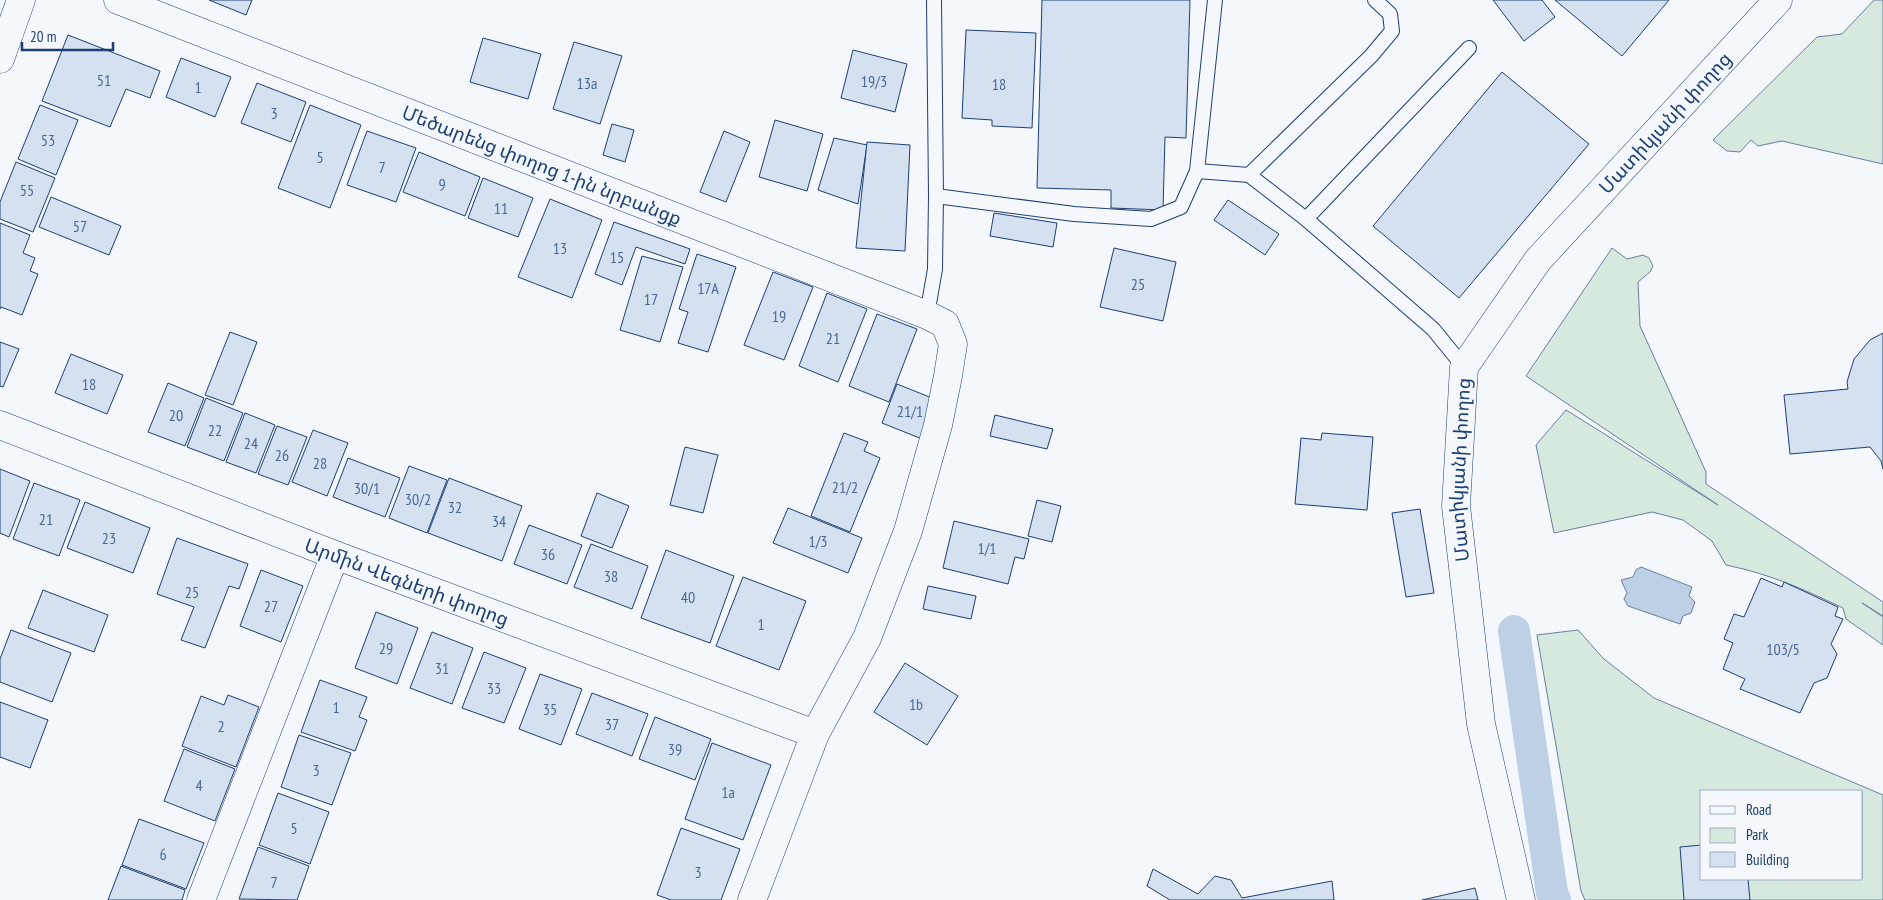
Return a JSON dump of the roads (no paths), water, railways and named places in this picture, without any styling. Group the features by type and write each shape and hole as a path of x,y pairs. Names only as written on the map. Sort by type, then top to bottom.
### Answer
{"street":[{"path":"0,59 21,0"},
{"name":"Մեծարենց փողոց 1-ին նրբանցք","path":"118,0 927,315 945,324 953,344 948,376 938,425 908,531 868,638 815,734"},
{"name":"Մատիկյանի փողոց","path":"1521,900 1482,724 1456,506 1464,367 1538,260 1778,0"},
{"name":"Արմին Վեգների փողոց","path":"0,425 335,555 815,734"},
{"path":"201,900 335,555"},
{"path":"752,900 815,734"}],"lane":[{"path":"927,315 935,269 934,0"},
{"path":"936,196 1074,214 1151,219 1181,207 1197,171 1215,0"},
{"path":"1248,175 1371,56 1392,31 1390,14 1375,0"},
{"path":"1306,219 1469,48"},
{"path":"1197,171 1248,175 1306,219 1433,329 1464,367"}],"water":[{"path":"1641,567 1692,587 1689,596 1695,602 1691,613 1683,616 1680,624 1628,606 1624,599 1627,593 1621,580 1633,577 1636,570"}],"waterway":[{"path":"1514,631 1552,893 1555,900"}]}
